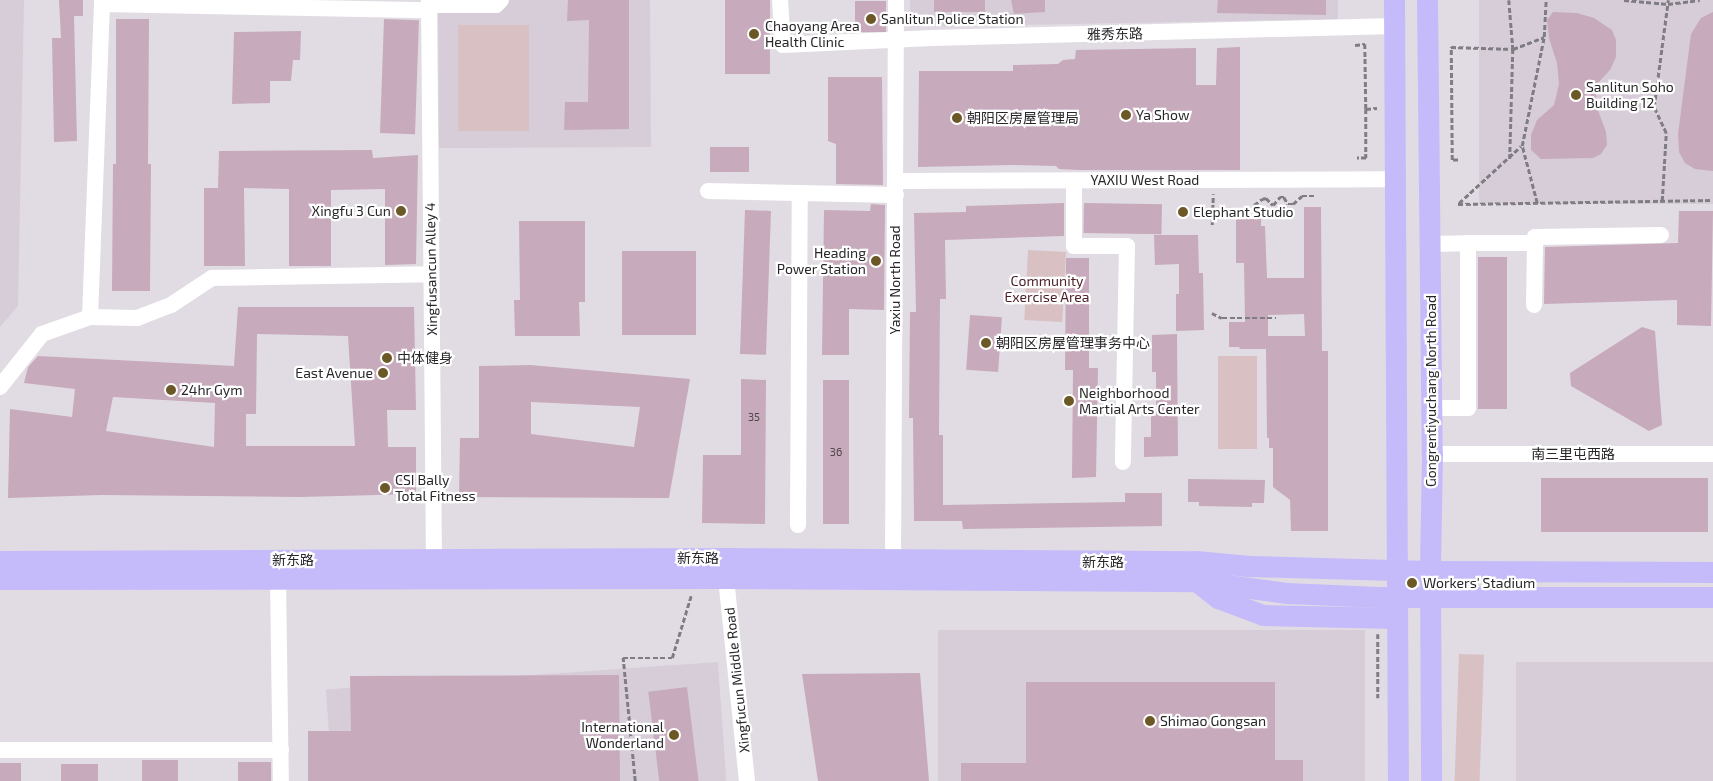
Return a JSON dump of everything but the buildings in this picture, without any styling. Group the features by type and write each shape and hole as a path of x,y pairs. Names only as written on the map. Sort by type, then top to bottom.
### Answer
{"main road":[{"path":"1394,0 1398,781"},
{"name":"Gongrentiyuchang North Road","path":"1427,0 1432,408 1430,571 1431,781"},
{"name":"新东路","path":"0,561 893,559 1196,562 1430,571 1713,572"},
{"name":"新东路","path":"0,579 726,578 1197,581 1287,593 1396,596 1713,597"},
{"path":"1197,581 1218,598 1263,615 1396,618"}],"street":[{"path":"90,317 102,2 496,5 501,0"},
{"name":"雅秀东路","path":"780,0 783,45 1394,26"},
{"name":"Yaxiu North Road","path":"893,559 896,0"},
{"name":"Xingfusancun Alley 4","path":"432,4 431,274 434,559"},
{"name":"YAXIU West Road","path":"708,191 800,193 1074,181 1395,179"},
{"path":"1074,181 1074,246 1127,246 1123,462"},
{"path":"798,525 800,193"},
{"path":"1534,305 1535,237 1661,235"},
{"path":"1432,408 1468,408 1468,243"},
{"path":"1429,244 1535,243"},
{"path":"0,387 42,334 90,317 137,318 171,304 212,278 431,274"},
{"name":"南三里屯西路","path":"1432,454 1713,454"},
{"path":"278,578 281,781"},
{"name":"Xingfucun Middle Road","path":"726,578 747,781"},
{"path":"0,750 281,750"}],"path":[{"path":"1509,0 1513,49 1510,159"},
{"path":"1537,203 1522,146 1544,37 1546,0"},
{"path":"1624,0 1668,2 1700,0"},
{"path":"1662,201 1666,133 1654,106 1668,2"},
{"path":"1458,160 1452,160 1451,47 1513,49 1544,37"},
{"path":"1355,45 1366,44 1366,158 1357,158"},
{"path":"1522,146 1510,159 1458,204 1713,200"},
{"path":"1212,225 1213,180"},
{"path":"1254,206 1266,198 1273,205 1280,197 1284,197 1288,204 1293,204 1302,196 1323,196"},
{"path":"1212,313 1222,318 1276,318"},
{"path":"635,781 623,658 672,658 692,596"}],"shaded area":[{"path":"0,0 24,0 18,306 0,327"},
{"path":"507,0 650,0 651,147 439,148 438,11"},
{"path":"910,0 1338,0 1338,19 910,27"},
{"path":"1479,0 1713,0 1713,204 1479,204"},
{"path":"938,630 1365,630 1365,781 938,781"},
{"path":"718,662 726,781 332,781 326,689"},
{"path":"1516,662 1713,662 1713,781 1516,781"}],"green space":[{"path":"458,25 529,25 529,131 458,131"},
{"name":"Community Exercise Area","path":"1028,250 1066,252 1062,322 1024,320"},
{"path":"1218,356 1257,356 1257,449 1218,449"},
{"path":"1459,654 1484,655 1480,781 1455,781"}],"place":[{"name":"Sanlitun Police Station","path":"871,19"},
{"name":"Chaoyang Area Health Clinic","path":"754,34"},
{"name":"Sanlitun Soho Building 12","path":"1576,95"},
{"name":"Ya Show","path":"1126,115"},
{"name":"朝阳区房屋管理局","path":"957,118"},
{"name":"Xingfu 3 Cun","path":"401,211"},
{"name":"Elephant Studio","path":"1183,212"},
{"name":"Heading Power Station","path":"876,261"},
{"name":"朝阳区房屋管理事务中心","path":"986,343"},
{"name":"中体健身","path":"387,358"},
{"name":"East Avenue","path":"383,373"},
{"name":"24hr Gym","path":"171,390"},
{"name":"Neighborhood Martial Arts Center","path":"1069,401"},
{"name":"CSI Bally Total Fitness","path":"385,488"},
{"name":"Workers' Stadium","path":"1412,583"},
{"name":"Shimao Gongsan","path":"1150,721"},
{"name":"International Wonderland","path":"674,735"}]}
